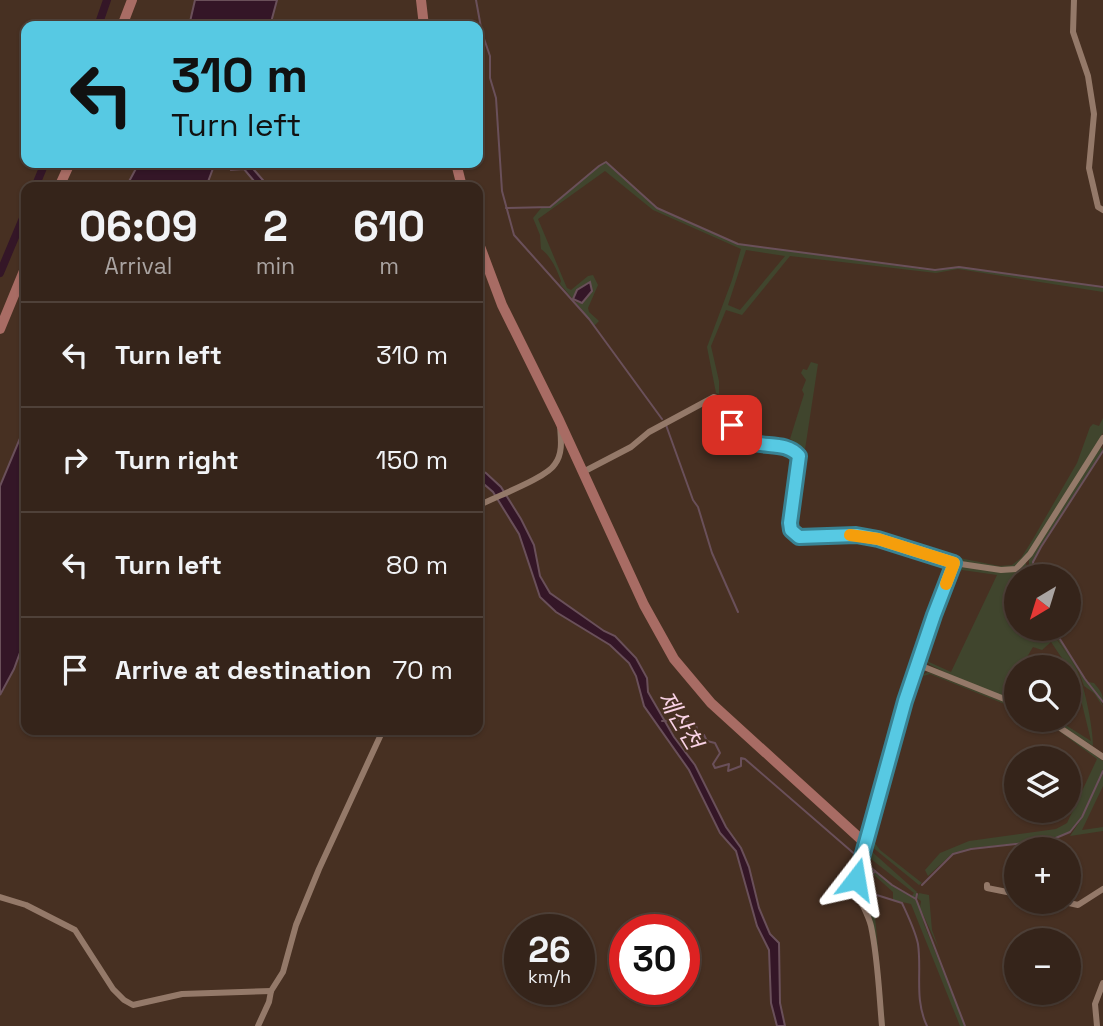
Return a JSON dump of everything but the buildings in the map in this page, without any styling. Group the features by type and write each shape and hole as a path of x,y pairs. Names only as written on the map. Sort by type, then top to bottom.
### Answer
{"street":[{"path":"124,21 132,0"},
{"path":"421,0 423,21"},
{"path":"1074,0 1073,32 1088,76 1094,114 1089,167 1098,207 1103,210"},
{"path":"483,254 502,305 645,605 674,659 710,702 865,843"},
{"path":"0,328 21,278"},
{"path":"583,472 631,447 666,422 718,397 726,401 732,425 740,438 753,443 785,447 799,456 790,523 795,535 803,538 856,535 878,539 954,563 1001,570 1016,569 1030,554 1103,438"},
{"path":"483,504 537,478 553,467 560,451 559,420"},
{"path":"882,1026 874,941 869,916 855,889 865,843 905,701 954,563"},
{"path":"919,665 1004,699"},
{"path":"1066,732 1103,757"},
{"path":"258,1026 271,991 283,972 296,925 319,869 381,735"},
{"path":"986,885 993,891 1004,892"},
{"path":"1081,903 1103,889"},
{"path":"0,897 26,905 75,930 113,989 133,1005 182,994 271,991"},
{"path":"1098,1025 1095,1004 1103,983"}],"green space":[{"path":"606,163 656,208 738,244 935,271 959,267 1103,288 1103,292 958,269 936,273 790,256 742,315 726,310 711,346 719,381 719,394 716,393 707,347 741,249 653,210 605,171 538,219 567,288 571,290 593,275 598,285 588,308 599,321 594,326 575,301 579,303 587,283 577,290 573,299 560,284 553,264 541,249 540,235 533,218 542,207 551,207","holes":["746,250 785,256 740,310 728,305"]},
{"path":"811,362 818,364 797,502 795,523 801,532 866,531 945,555 1004,566 1004,569 955,560 874,536 796,534 790,524 799,460 793,448 794,441 790,439 804,394 802,390 806,380 801,373 803,369 807,370"},
{"path":"1103,418 1103,433 1027,555 1018,564 1013,564 1021,558 1033,539 1077,463 1090,427 1093,424 1099,426"},
{"path":"1100,446 1103,450 1041,546 1033,564 1029,564 1029,559"},
{"path":"969,566 1002,572 1004,641 1058,641 1068,655 1060,655 1051,642 1042,650 1033,647 1028,655 1004,655 1004,697 930,665 924,655 931,624 953,572","holes":["962,570 997,575 951,672 929,662 927,644 953,577"]},
{"path":"928,672 1004,702 930,674 920,677 912,689 872,839 880,850 922,883 919,885 871,846 869,841 906,704 915,679"},
{"path":"1081,674 1094,689 1088,682 1094,683 1099,689 1103,707 1094,693 1084,686"},
{"path":"1081,680 1093,746 1071,732 1077,732 1091,741 1081,700"},
{"path":"1060,732 1103,761 1103,769 1081,817 1081,793 1097,759"},
{"path":"1103,773 1103,786 1082,830 1103,827 1103,831 1070,836 1082,818"},
{"path":"1067,823 1077,823 1070,832 1058,837 1004,837 1004,845 953,853 928,876 925,870 940,853 969,841 1056,829"},
{"path":"870,850 917,892 915,899 919,903 924,924 965,1026 960,1026 911,904 893,900 893,892 873,874 863,888 875,916 883,1026 872,919 861,898 858,879 863,861 911,897 914,893 866,855"},
{"path":"919,893 929,895 932,930 939,949 920,908 921,901 917,898"}],"shaded area":[{"path":"195,0 277,0 271,21 190,21"},
{"path":"136,168 213,168 208,182 129,182"},
{"path":"252,168 265,182 255,182 244,169 231,170"},
{"path":"590,282 592,291 582,303 573,299 577,290"},
{"path":"21,436 21,650 0,695 0,486"},
{"path":"483,472 501,487 521,519 534,545 540,576 550,593 615,636 636,658 647,678 648,692 674,737 695,765 726,827 741,848 749,867 759,908 770,934 779,943 780,1003 785,1026 777,1026 771,1003 769,950 757,926 736,851 720,833 689,770 644,706 636,676 629,663 610,645 556,612 540,597 519,534 493,492 483,483"}],"waterway":[{"path":"100,21 107,0"},
{"path":"476,0 480,21"},
{"path":"483,36 490,56 490,78 496,98 502,191 514,235 589,319 662,419"},
{"path":"506,208 550,207 606,162 657,208 738,244 935,270 959,267 1103,287"},
{"path":"37,182 43,168"},
{"path":"0,273 21,223"},
{"path":"666,425 693,500 698,507 712,553 738,612"},
{"path":"1033,564 1041,547 1103,451"},
{"path":"1061,641 1103,702"},
{"name":"제산천","path":"662,721 680,720 696,725 698,734 715,743 720,753 713,764 715,768 729,764 728,771 741,766 741,758 745,759 858,857"},
{"path":"922,885 953,854 971,849 1051,840 1070,832 1082,817 1103,771"},
{"path":"864,862 892,885 916,899 917,894"},
{"path":"875,871 865,884 864,891 902,903 915,934 919,954 921,1006 927,1026"},
{"path":"916,899 965,1026"}],"slow traffic":[{"path":"850,535 878,539 954,563 946,584"}],"route":[{"path":"732,425 740,438 746,441 785,447 799,456 790,523 795,535 803,538 856,535 878,539 954,563 905,701 856,879"}]}
